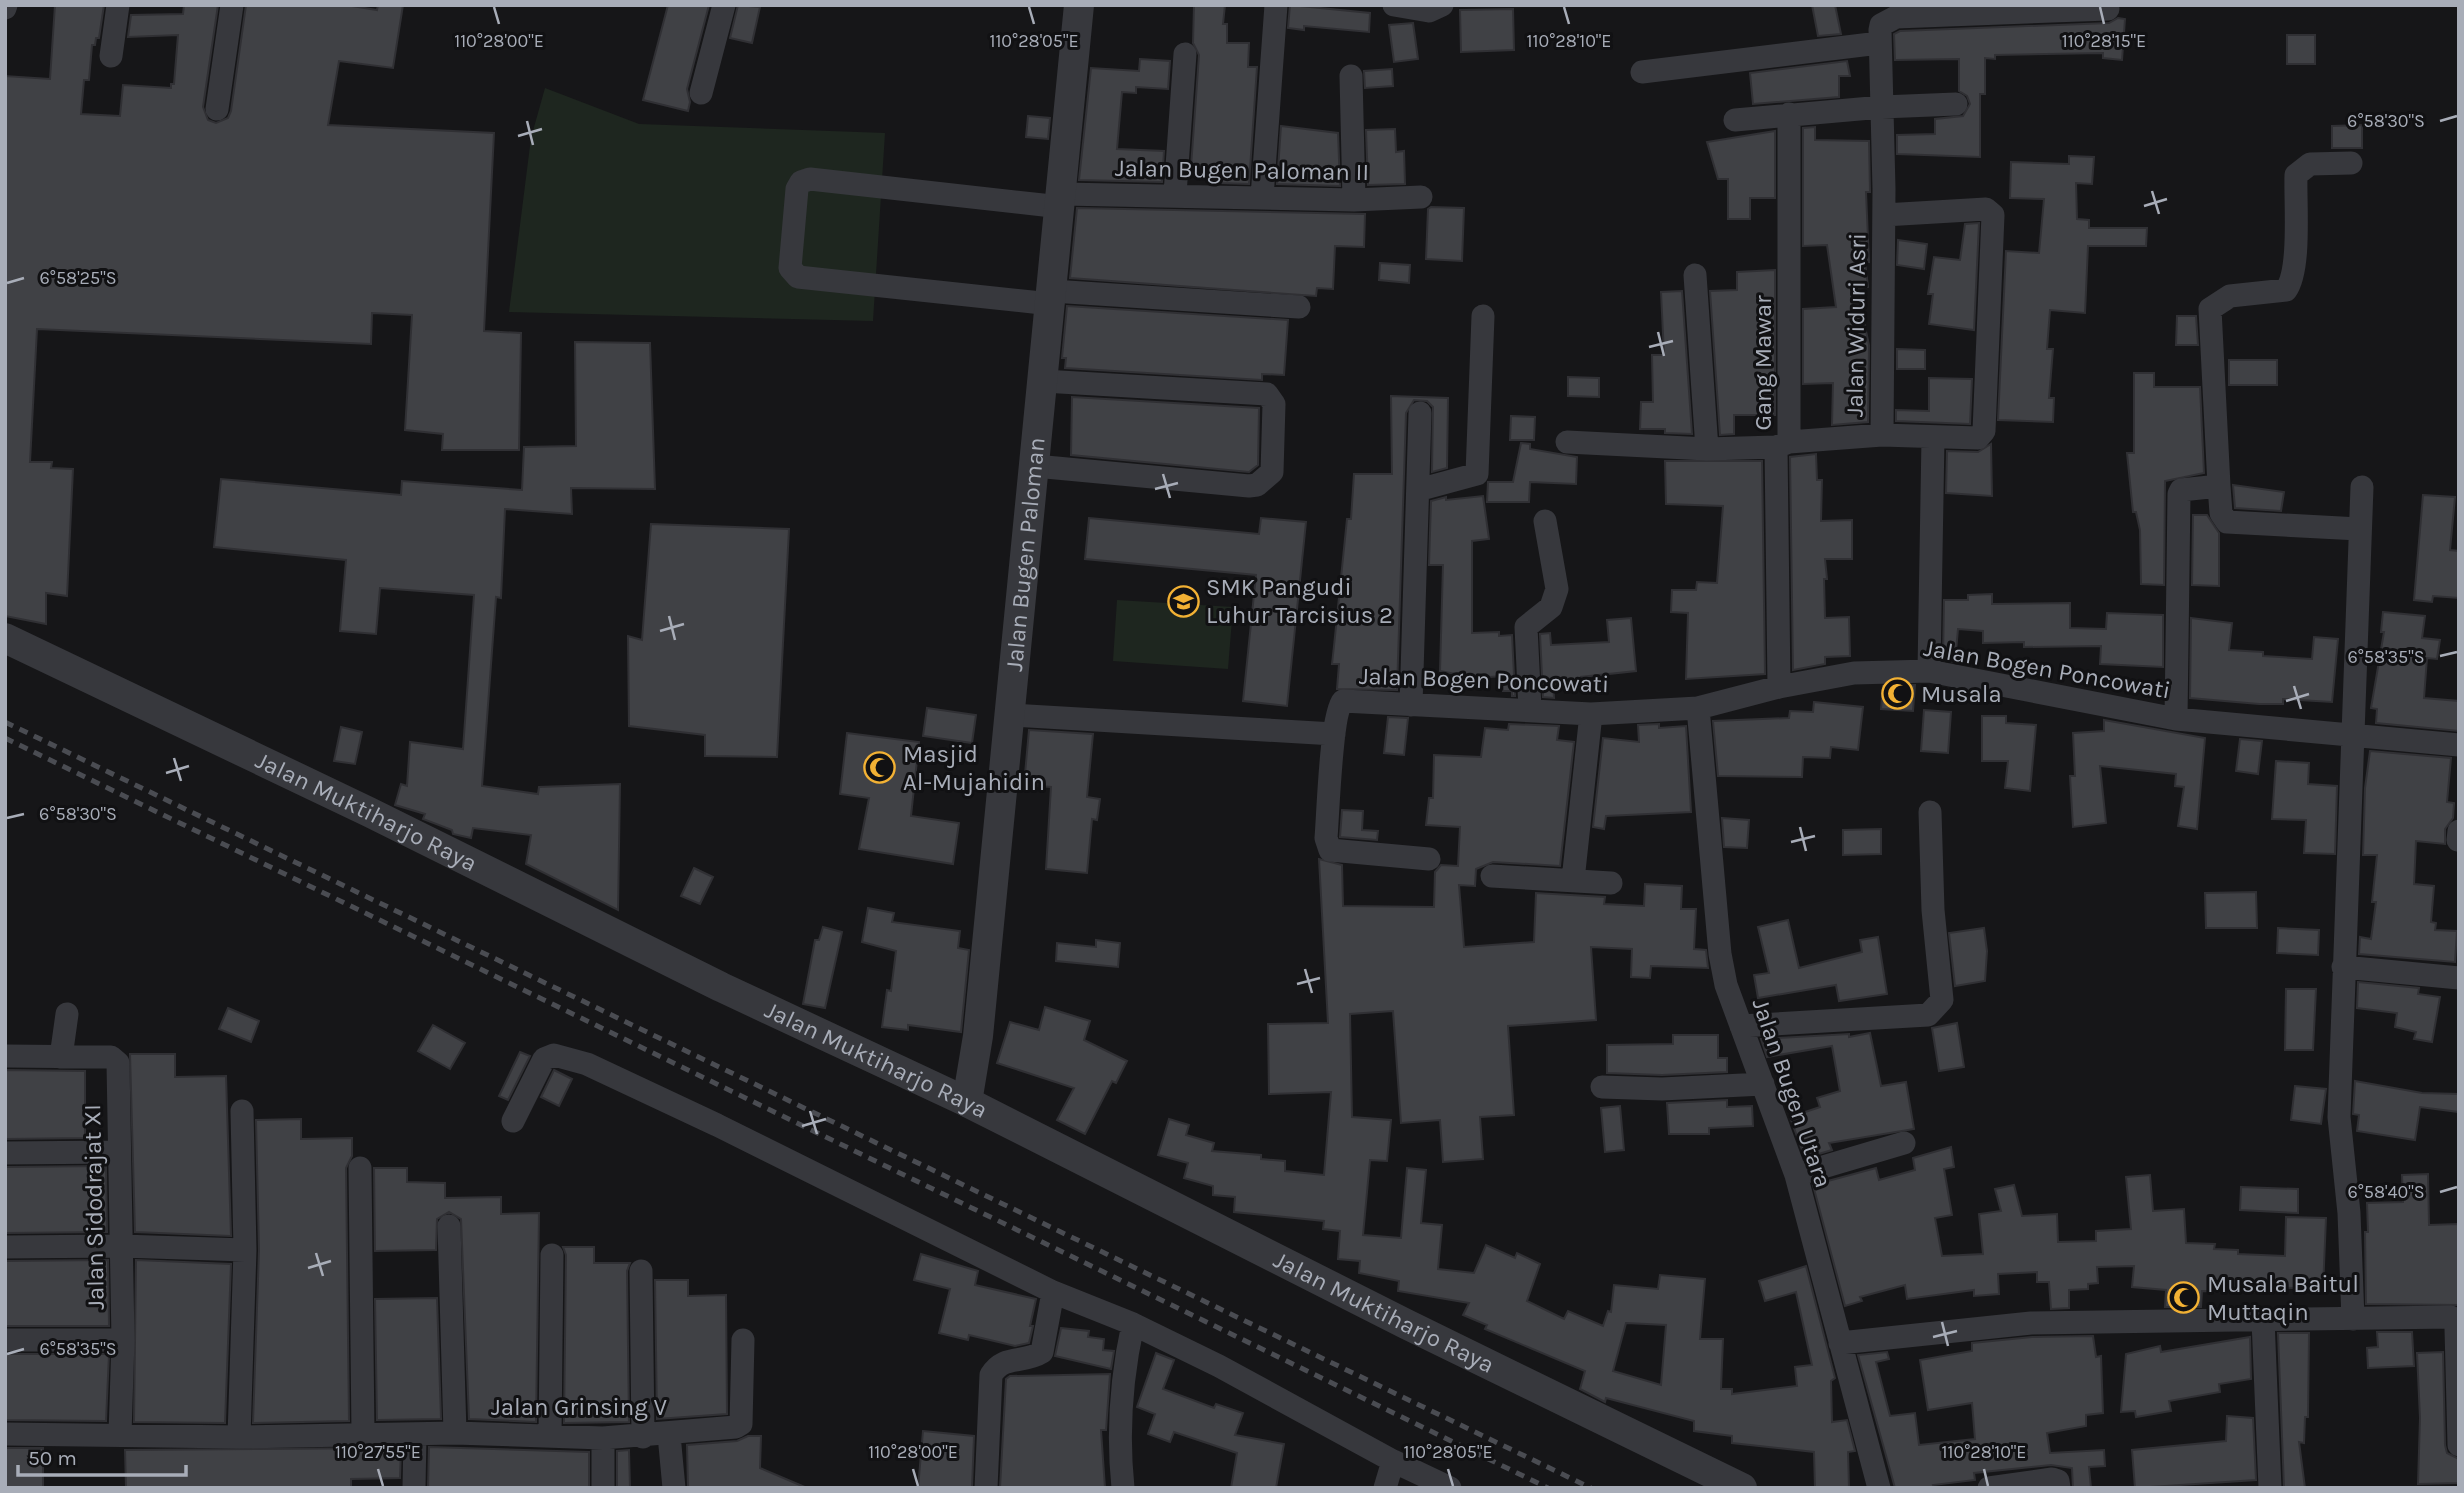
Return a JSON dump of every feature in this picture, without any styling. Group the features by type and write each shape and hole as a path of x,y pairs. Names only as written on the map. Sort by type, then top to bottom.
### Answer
{"street":[{"path":"111,56 118,5"},
{"path":"217,109 232,5"},
{"path":"701,93 724,5"},
{"name":"Jalan Bugen Paloman","path":"967,1102 978,1036 1062,201 1079,5"},
{"path":"1262,197 1276,5"},
{"path":"1394,5 1429,11 1442,6"},
{"path":"1642,72 1879,43 1881,25 1886,21 1923,10 2108,9"},
{"name":"Jalan Widuri Asri","path":"1879,43 1884,215 1882,435"},
{"path":"1175,194 1185,54"},
{"path":"1351,76 1354,200"},
{"path":"1735,120 1882,107 1955,104"},
{"name":"Gang Mawar","path":"1779,687 1789,114"},
{"path":"2351,163 2310,164 2296,175 2293,267 2291,283 2286,290 2230,296 2210,309 2221,513 2227,522 2359,529"},
{"name":"Jalan Bugen Paloman II","path":"1299,307 1052,298 798,277 790,268 797,189 801,182 810,179 1062,201 1175,194 1354,200 1422,197"},
{"name":"Jalan Widuri Asri","path":"1884,215 1986,209 1993,215 1982,435 1933,438"},
{"path":"1695,275 1707,449"},
{"path":"1418,490 1477,474 1483,316"},
{"path":"1035,466 1249,486 1257,485 1272,472 1274,404 1267,394 1043,381"},
{"path":"1411,705 1420,413"},
{"path":"1567,442 1707,449 1882,435 1933,438 1929,671"},
{"path":"2176,719 2179,494 2181,490 2219,486"},
{"path":"2353,1319 2349,1213 2339,1116 2362,487"},
{"path":"1530,709 1526,627 1550,607 1557,589 1545,521"},
{"name":"Jalan Muktiharjo Raya","path":"5,638 369,812 722,987 967,1102 1406,1325 1742,1488"},
{"name":"Jalan Bogen Poncowati","path":"1334,734 1338,705 1346,701 1591,714 1698,708 1779,687 1854,673 1929,671 2176,719 2459,745"},
{"name":"Jalan Bugen Utara","path":"1698,708 1720,954 1741,1026 1796,1175 1879,1488"},
{"path":"1573,880 1591,714"},
{"path":"1010,715 1334,734 1326,838 1330,850 1429,859"},
{"path":"1741,1026 1928,1015 1937,1010 1942,1000 1933,910 1930,813"},
{"path":"2458,840 2459,831"},
{"path":"1492,876 1611,883"},
{"path":"2343,967 2459,978"},
{"path":"5,1056 61,1057 67,1014"},
{"path":"513,1121 544,1059 554,1055 587,1064 718,1125 1053,1292 1133,1324 1219,1366 1393,1461 1450,1488"},
{"name":"Jalan Sidodrajat XI","path":"61,1057 111,1057 116,1058 118,1063 123,1340 120,1434"},
{"path":"1602,1087 1662,1089 1763,1084"},
{"path":"239,1437 245,1250 242,1111"},
{"path":"1796,1175 1904,1143"},
{"path":"5,1153 118,1152"},
{"path":"360,1168 363,1434"},
{"path":"449,1226 455,1433"},
{"path":"5,1247 121,1246 245,1250"},
{"path":"550,1436 552,1255"},
{"path":"641,1271 643,1437"},
{"path":"986,1488 991,1375 998,1364 1008,1359 1034,1357 1042,1352 1053,1292"},
{"path":"1840,1342 2031,1323 2451,1317 2456,1320 2457,1329 2459,1445"},
{"path":"2263,1320 2270,1488"},
{"path":"1123,1488 1120,1421 1122,1375 1133,1324"},
{"path":"5,1340 123,1340"},
{"name":"Jalan Grinsing V","path":"5,1434 239,1437 455,1433 603,1438 670,1434 741,1424 743,1340"},
{"path":"670,1434 674,1488"},
{"path":"414,1488 415,1435"},
{"path":"603,1438 603,1488"},
{"path":"1385,1488 1393,1461"},
{"path":"1989,1488 2052,1479 2058,1481 2059,1488"}],"shaded area":[{"path":"545,88 639,124 885,133 873,321 509,312 531,138"},
{"path":"1117,600 1233,607 1228,669 1113,661"}],"building":[{"path":"55,5 104,5 99,38 96,38 95,45 92,45 89,80 84,80 81,114 120,116 123,85 171,88 171,84 174,84 178,35 128,37 131,15 183,14 184,5 218,5 203,107 208,120 216,123 228,118 231,111 246,5 346,5 377,10 378,5 403,5 393,68 339,61 328,125 494,133 484,331 521,333 519,450 442,450 443,434 405,430 412,315 372,313 371,344 37,329 30,462 52,462 51,468 73,469 67,596 46,593 46,624 5,616 5,76 50,79"},
{"path":"668,5 709,5 687,89 690,102 688,111 643,100"},
{"path":"738,5 760,7 752,43 730,38"},
{"path":"1194,5 1225,5 1223,24 1227,24 1227,43 1249,43 1248,67 1257,67 1249,184 1221,183 1222,168 1191,167 1199,55 1193,43"},
{"path":"1290,5 1370,13 1369,32 1304,26 1304,30 1288,28"},
{"path":"1812,5 1835,5 1841,34 1818,36"},
{"path":"1513,9 1514,50 1461,52 1460,10"},
{"path":"2118,18 2125,19 2122,60 2103,58 2103,53 1995,55 1995,59 1985,58 1985,94 1980,94 1980,157 1897,154 1897,135 1935,134 1935,119 1963,116 1970,104 1967,96 1959,91 1959,59 1895,60 1894,34 1900,31 2109,23"},
{"path":"1413,23 1418,59 1394,62 1389,25"},
{"path":"2287,35 2315,35 2315,64 2287,64"},
{"path":"1140,59 1170,61 1168,89 1136,87 1136,93 1122,92 1117,149 1164,151 1162,182 1079,180 1091,68 1139,71"},
{"path":"1847,61 1850,76 1839,76 1839,97 1753,104 1750,73"},
{"path":"1392,69 1393,86 1365,88 1364,71"},
{"path":"1028,116 1050,118 1048,139 1026,137"},
{"path":"2362,125 2362,148 2332,148 2332,126"},
{"path":"1281,126 1338,133 1340,186 1277,184"},
{"path":"1815,127 1815,140 1869,141 1870,192 1866,192 1869,262 1865,261 1868,287 1857,289 1869,345 1868,422 1832,425 1833,383 1803,384 1803,309 1836,307 1827,245 1803,246 1803,128"},
{"path":"1395,129 1396,152 1404,151 1405,184 1368,185 1366,130"},
{"path":"1775,131 1775,198 1750,198 1750,219 1728,219 1728,179 1718,179 1707,142"},
{"path":"2069,156 2094,157 2092,184 2076,183 2077,219 2089,220 2089,228 2147,228 2146,246 2088,246 2085,313 2050,310 2047,349 2053,349 2049,398 2054,398 2053,422 1998,420 2006,251 2039,253 2044,199 2010,198 2011,162 2069,164"},
{"path":"1077,208 1365,214 1364,247 1335,246 1333,289 1317,288 1316,296 1070,278"},
{"path":"1464,208 1462,261 1426,259 1428,209"},
{"path":"1979,223 1974,330 1929,324 1933,294 1928,294 1934,257 1960,260 1965,224"},
{"path":"1898,240 1927,244 1924,269 1897,265"},
{"path":"1380,263 1410,265 1409,283 1379,280"},
{"path":"1775,270 1775,415 1734,415 1734,434 1720,435 1710,291 1737,290 1737,272"},
{"path":"1682,291 1692,434 1665,433 1665,429 1640,429 1641,402 1653,402 1652,355 1664,355 1661,292"},
{"path":"1067,306 1288,320 1284,375 1262,374 1262,380 1065,368 1066,358 1062,358"},
{"path":"2177,316 2196,316 2198,345 2176,345"},
{"path":"575,342 650,343 655,489 571,488 572,514 505,509 501,598 496,597 482,786 538,794 539,787 620,784 618,910 526,864 531,835 473,828 471,838 453,834 452,830 423,819 425,814 395,805 401,784 407,786 410,742 463,749 474,595 380,588 376,634 340,631 346,560 214,547 221,479 401,495 402,481 522,490 524,447 576,446"},
{"path":"1897,349 1925,350 1925,369 1897,369"},
{"path":"2229,360 2277,360 2277,385 2229,385"},
{"path":"2134,373 2154,373 2154,387 2200,387 2204,473 2165,481 2164,585 2141,584 2140,530 2136,512 2133,512 2127,453 2134,453"},
{"path":"1568,377 1599,378 1599,397 1568,396"},
{"path":"1929,378 1972,379 1970,424 1896,421 1896,410 1929,411"},
{"path":"1391,396 1448,398 1447,468 1432,472 1433,407 1427,401 1414,400 1406,413 1397,690 1337,689 1339,664 1332,664 1347,519 1351,519 1354,474 1392,474"},
{"path":"1072,397 1259,408 1258,465 1249,472 1071,455"},
{"path":"1511,416 1535,417 1534,440 1510,440"},
{"path":"1521,443 1530,444 1530,449 1577,457 1576,484 1530,482 1529,502 1487,502 1488,482 1513,482"},
{"path":"1991,444 1992,496 1946,493 1947,451 1978,452"},
{"path":"1816,454 1817,480 1822,480 1821,521 1852,520 1852,559 1825,559 1827,579 1824,579 1825,618 1849,617 1850,656 1825,657 1825,664 1793,670 1790,457"},
{"path":"1665,461 1762,461 1765,674 1686,679 1688,613 1671,612 1672,590 1696,590 1697,582 1717,583 1723,506 1666,504"},
{"path":"2233,485 2284,492 2281,511 2235,508"},
{"path":"2423,495 2455,497 2450,550 2459,551 2459,598 2433,596 2432,602 2414,600"},
{"path":"1483,496 1489,539 1472,541 1472,633 1499,632 1499,636 1512,635 1515,696 1512,696 1512,691 1503,691 1502,676 1476,678 1440,671 1443,565 1429,565 1431,501 1446,497 1446,500"},
{"path":"2193,515 2207,515 2219,533 2219,586 2192,585"},
{"path":"1089,518 1259,534 1261,518 1306,522 1287,706 1243,701 1256,575 1085,559"},
{"path":"651,524 789,529 777,757 705,756 705,735 629,726 628,636 642,640"},
{"path":"1992,594 1992,604 2070,603 2070,628 2106,629 2107,613 2163,615 2163,667 2100,664 2101,646 2024,647 2024,642 1983,643 1983,631 1958,629 1955,662 1943,660 1944,600 1968,600 1968,595"},
{"path":"2383,612 2425,616 2422,638 2440,640 2437,659 2427,658 2424,698 2459,701 2459,731 2376,723 2377,709 2371,708 2384,632 2381,632"},
{"path":"1631,618 1636,671 1581,677 1582,682 1553,684 1554,698 1543,697 1540,634 1550,633 1551,645 1609,642 1607,620"},
{"path":"2191,618 2232,623 2229,650 2263,652 2263,656 2312,659 2314,637 2338,639 2332,702 2283,699 2283,704 2259,704 2190,698"},
{"name":"Musala","path":"1915,685 1913,711 1881,709 1883,686"},
{"path":"1814,702 1863,707 1858,750 1831,747 1830,758 1803,757 1802,777 1718,776 1713,721 1789,718 1790,711 1813,712"},
{"path":"927,708 976,715 972,743 923,736"},
{"path":"1924,710 1951,712 1948,753 1921,751"},
{"path":"1982,716 2006,716 2006,723 2036,725 2030,791 2005,788 2008,761 1982,761"},
{"path":"1388,717 1408,718 1404,755 1384,753"},
{"path":"2104,720 2205,738 2197,829 2178,826 2184,787 2175,786 2176,774 2100,766 2106,823 2073,827 2070,776 2075,776 2073,733 2104,731"},
{"path":"1509,724 1559,726 1557,740 1574,742 1560,866 1493,862 1476,869 1475,886 1459,885 1464,947 1534,942 1536,893 1605,897 1604,904 1644,906 1645,884 1682,886 1681,909 1696,909 1694,949 1706,950 1708,968 1651,966 1650,978 1631,977 1632,949 1591,947 1596,1020 1508,1026 1514,1115 1480,1117 1483,1159 1443,1162 1440,1120 1401,1123 1393,1011 1350,1014 1352,1117 1391,1120 1387,1161 1370,1160 1363,1235 1401,1238 1407,1168 1426,1170 1421,1223 1442,1225 1438,1269 1474,1273 1486,1245 1515,1258 1517,1253 1540,1264 1527,1301 1564,1319 1568,1311 1603,1326 1608,1311 1611,1312 1614,1285 1658,1289 1660,1275 1705,1279 1700,1339 1723,1339 1721,1389 1732,1389 1732,1394 1797,1386 1795,1367 1812,1365 1796,1292 1765,1301 1759,1281 1806,1266 1835,1378 1831,1381 1832,1422 1847,1420 1855,1451 1848,1452 1849,1488 1815,1488 1814,1452 1732,1443 1732,1436 1694,1431 1694,1421 1606,1398 1605,1402 1580,1389 1585,1371 1485,1329 1487,1325 1463,1315 1469,1303 1398,1291 1399,1281 1359,1273 1360,1261 1338,1259 1340,1231 1323,1229 1324,1221 1234,1212 1235,1197 1213,1195 1213,1186 1184,1178 1188,1163 1158,1155 1169,1119 1189,1125 1186,1135 1214,1143 1212,1151 1261,1155 1261,1159 1285,1161 1285,1171 1324,1175 1331,1092 1269,1094 1268,1024 1328,1023 1319,859 1342,865 1343,906 1434,907 1435,872 1441,865 1458,866 1460,827 1426,825 1429,798 1433,798 1434,755 1481,757 1485,728 1508,730","holes":["1626,1323 1666,1325 1661,1385 1613,1371"]},
{"path":"1659,724 1659,728 1686,726 1691,812 1606,816 1604,829 1593,827 1603,738 1639,742 1638,725"},
{"path":"341,727 362,732 355,764 334,761"},
{"path":"1029,730 1093,734 1087,797 1100,799 1097,820 1092,819 1087,873 1046,869 1051,787 1024,785"},
{"path":"847,733 919,742 911,816 959,823 953,864 859,849 869,798 840,794"},
{"path":"2240,739 2262,741 2258,774 2236,771"},
{"path":"2370,751 2451,758 2447,802 2454,803 2453,818 2445,829 2445,844 2416,841 2414,884 2434,886 2431,922 2436,923 2435,930 2457,931 2455,962 2359,954 2360,937 2371,939 2376,902 2372,902 2377,855 2363,855 2365,788"},
{"path":"2276,761 2309,763 2308,784 2337,786 2335,854 2304,853 2306,820 2272,819"},
{"path":"1342,810 1363,811 1362,830 1378,831 1377,840 1340,837"},
{"path":"1722,818 1749,820 1747,848 1724,847"},
{"path":"1881,829 1881,854 1843,855 1843,830"},
{"path":"694,868 713,877 700,904 681,896"},
{"path":"2256,892 2257,928 2206,928 2205,893"},
{"path":"868,908 894,913 892,922 960,931 958,948 969,950 961,1032 908,1025 908,1030 882,1027 887,990 891,991 896,951 862,942"},
{"path":"1788,920 1799,968 1862,952 1860,940 1878,937 1887,994 1839,1001 1836,985 1758,998 1754,975 1769,973 1758,927"},
{"path":"823,927 842,932 825,1008 803,1004 815,940 819,940"},
{"path":"1984,928 1987,951 1985,981 1955,986 1949,933"},
{"path":"2278,928 2319,930 2318,955 2277,953"},
{"path":"1096,940 1120,943 1118,967 1056,961 1057,943 1096,947"},
{"path":"2358,982 2419,988 2418,994 2440,997 2432,1042 2414,1039 2416,1032 2395,1027 2397,1013 2357,1008"},
{"path":"2286,989 2316,989 2313,1050 2285,1050"},
{"path":"1045,1007 1090,1021 1084,1040 1127,1061 1116,1083 1112,1081 1085,1134 1057,1120 1074,1088 997,1063 1010,1022 1039,1030"},
{"path":"228,1008 259,1021 251,1042 219,1029"},
{"path":"1957,1023 1964,1067 1939,1071 1932,1028"},
{"path":"433,1025 465,1043 450,1069 418,1051"},
{"path":"1870,1033 1881,1086 1906,1082 1914,1129 1829,1143 1832,1150 1805,1158 1790,1117 1820,1107 1817,1098 1840,1091 1832,1046 1767,1057 1761,1039 1849,1034 1849,1037"},
{"path":"1673,1035 1718,1035 1718,1058 1727,1058 1727,1072 1662,1075 1607,1073 1607,1045 1673,1044"},
{"path":"520,1052 530,1056 508,1100 499,1096"},
{"path":"130,1054 175,1054 175,1077 226,1076 231,1236 135,1232"},
{"path":"5,1070 85,1071 85,1138 5,1139"},
{"path":"554,1070 572,1079 559,1106 541,1097"},
{"path":"2355,1081 2422,1093 2459,1094 2459,1112 2420,1107 2415,1140 2357,1131 2359,1115 2353,1114"},
{"path":"2295,1086 2326,1089 2321,1124 2291,1120"},
{"path":"1727,1100 1727,1107 1752,1106 1753,1126 1709,1128 1709,1134 1669,1134 1667,1103"},
{"path":"1620,1106 1624,1150 1605,1152 1601,1108"},
{"path":"301,1119 301,1139 352,1138 352,1156 346,1168 349,1421 253,1423 259,1250 256,1120"},
{"path":"1951,1147 1954,1167 1944,1169 1952,1215 1935,1218 1942,1256 1983,1254 1979,1214 2001,1211 1995,1189 2014,1185 2022,1216 2057,1214 2058,1242 2096,1241 2096,1231 2131,1229 2126,1177 2150,1175 2153,1211 2184,1209 2186,1243 2215,1244 2214,1249 2238,1250 2238,1254 2285,1256 2286,1217 2326,1218 2323,1289 2261,1287 2261,1292 2202,1291 2201,1307 2165,1307 2166,1290 2132,1287 2134,1266 2097,1267 2098,1283 2088,1284 2088,1289 2069,1290 2069,1308 2051,1309 2049,1282 2037,1282 2037,1272 1998,1274 1999,1294 1974,1296 1974,1290 1907,1299 1905,1285 1860,1297 1862,1301 1845,1306 1813,1185 1876,1168 1879,1180 1915,1170 1913,1158"},
{"path":"106,1166 107,1232 5,1233 5,1167"},
{"path":"374,1168 407,1168 407,1182 445,1183 445,1198 501,1197 501,1214 539,1213 536,1422 469,1419 461,1219 449,1212 437,1219 436,1250 375,1251"},
{"path":"2428,1174 2429,1225 2458,1224 2459,1305 2366,1304 2367,1203 2403,1202 2402,1175"},
{"path":"2241,1187 2298,1189 2298,1213 2240,1210"},
{"path":"563,1247 594,1247 594,1263 630,1263 627,1271 629,1422 564,1423 566,1255"},
{"path":"921,1254 978,1271 975,1285 1036,1299 1029,1343 1015,1346 969,1335 968,1340 939,1333 950,1289 914,1280"},
{"path":"108,1260 109,1326 5,1326 5,1261"},
{"path":"136,1260 231,1264 225,1423 134,1422"},
{"path":"655,1280 688,1280 688,1296 726,1295 727,1414 657,1419"},
{"path":"437,1298 441,1419 377,1420 375,1299"},
{"path":"1061,1328 1089,1331 1088,1337 1104,1339 1103,1350 1114,1351 1111,1369 1055,1356"},
{"path":"2377,1332 2412,1332 2414,1366 2368,1368 2367,1348 2378,1347"},
{"path":"2278,1333 2309,1333 2308,1417 2305,1417 2304,1443 2299,1442 2305,1488 2284,1488"},
{"path":"2093,1336 2096,1357 2101,1356 2103,1413 2086,1415 2086,1426 2047,1433 2050,1453 2104,1450 2105,1466 2089,1467 2091,1488 2073,1488 2072,1468 2051,1465 1974,1473 1975,1480 1933,1485 1934,1488 1895,1488 1858,1355 1887,1352 1889,1359 1876,1362 1890,1416 1915,1413 1919,1445 1975,1439 1972,1403 1928,1410 1920,1360 1972,1351 1972,1343 2032,1337"},
{"path":"2250,1337 2251,1379 2219,1384 2220,1392 2169,1401 2171,1411 2136,1417 2135,1411 2121,1412 2126,1354 2160,1346 2161,1352"},
{"path":"2443,1352 2445,1445 2447,1453 2459,1459 2459,1483 2418,1484 2420,1418 2417,1353"},
{"path":"1156,1353 1174,1360 1163,1389 1214,1408 1216,1404 1243,1413 1235,1435 1284,1444 1276,1488 1231,1488 1237,1453 1174,1432 1170,1442 1148,1434 1155,1414 1137,1407"},
{"path":"5,1354 109,1354 106,1421 5,1420"},
{"path":"1110,1374 1106,1430 1101,1430 1105,1488 1000,1488 1006,1379 1010,1376"},
{"path":"2227,1416 2253,1418 2256,1480 2135,1488 2132,1450 2226,1441"},
{"path":"923,1431 974,1436 972,1488 918,1488"},
{"path":"748,1436 761,1436 760,1468 807,1488 688,1488 687,1445 737,1441"},
{"path":"429,1447 589,1452 589,1488 428,1488"},
{"path":"5,1448 43,1448 43,1488 5,1488"},
{"path":"401,1448 400,1478 351,1479 351,1488 126,1488 125,1450"},
{"path":"629,1450 630,1488 617,1488 617,1451"}],"railway":[{"path":"5,722 1591,1488"},
{"path":"5,738 1548,1488"}],"place":[{"name":"SMK Pangudi Luhur Tarcisius 2","path":"1183,601"},
{"name":"Musala","path":"1898,694"},
{"name":"Masjid Al-Mujahidin","path":"880,768"},
{"name":"Musala Baitul Muttaqin","path":"2184,1298"}]}
